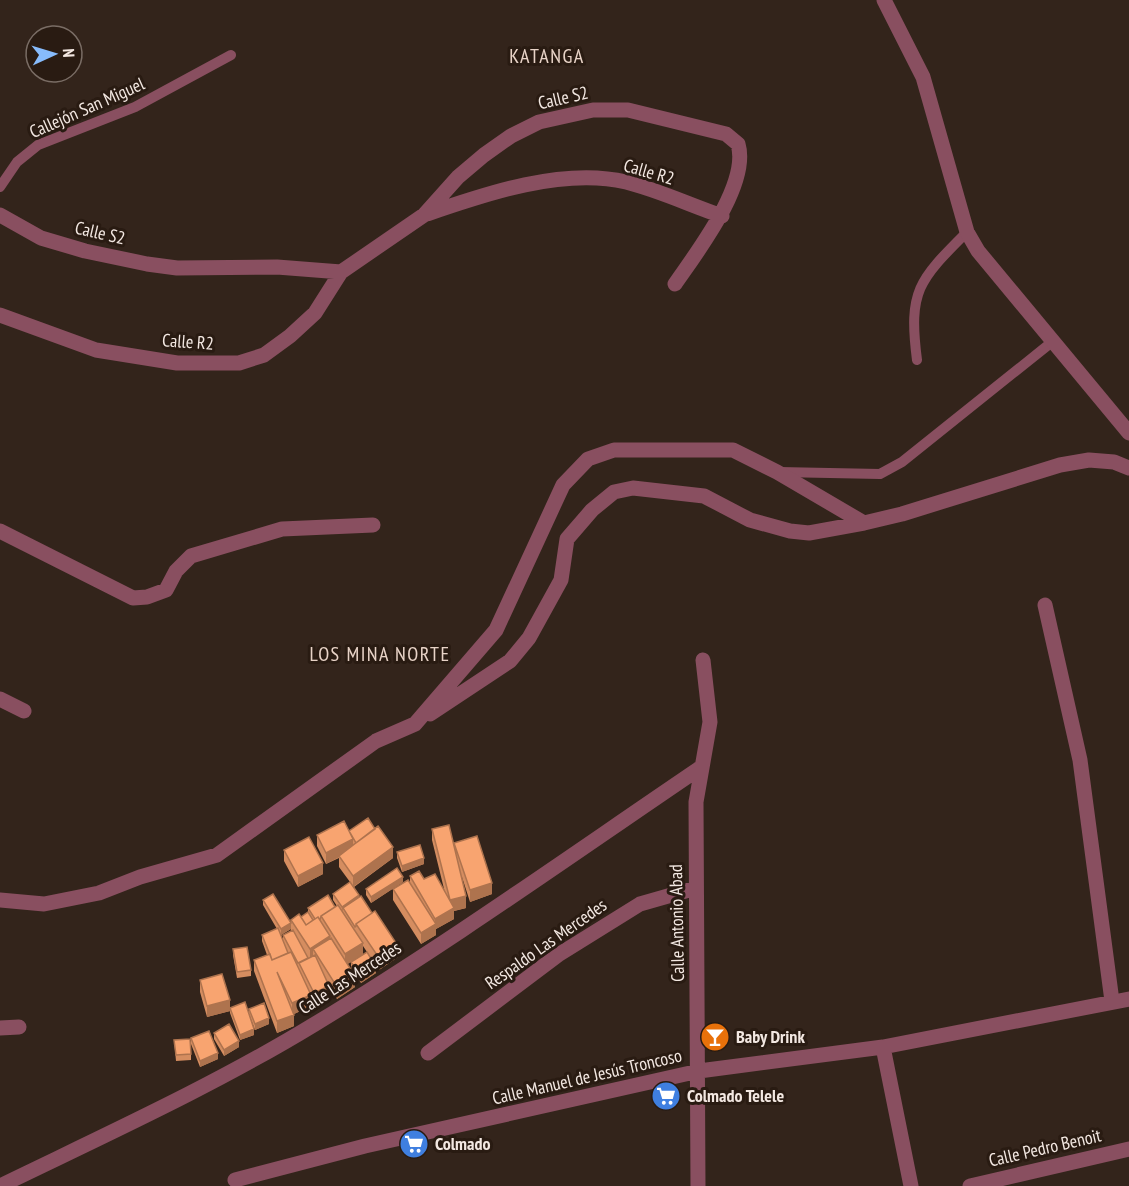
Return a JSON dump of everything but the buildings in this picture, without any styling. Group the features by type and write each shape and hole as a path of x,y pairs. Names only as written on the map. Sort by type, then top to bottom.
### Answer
{"street":[{"path":"884,0 923,77 967,232 978,251 1129,433"},
{"name":"Calle S2","path":"424,215 458,177 511,136 539,122 568,114 593,110 628,110 726,134 738,144 741,163 722,216"},
{"name":"Calle R2","path":"424,215 479,196 553,181 589,179 625,182 722,216"},
{"name":"Calle S2","path":"0,215 40,238 85,251 147,264 177,268 277,267 341,272"},
{"path":"341,272 424,215"},
{"path":"675,284 722,216"},
{"name":"Calle R2","path":"0,315 96,350 177,363 239,363 264,355 290,336 315,313 341,272"},
{"path":"415,724 496,630 563,485 588,459 614,450 733,450 777,472 864,523"},
{"path":"0,900 44,904 99,893 140,877 217,855 376,741 415,724 510,661 529,638 561,579 567,539 592,510 615,492 633,488 704,496 750,520 790,531 809,532 902,514 1060,465 1089,460 1114,462 1129,468"},
{"path":"0,531 133,598 147,597 166,590 176,571 191,556 282,529 373,525"},
{"path":"1045,605 1080,760 1112,1001"},
{"name":"Calle Antonio Abad","path":"698,1186 696,802 700,768 710,722 703,660"},
{"path":"0,699 24,711"},
{"name":"Calle Las Mercedes","path":"0,1186 141,1118 314,1025 516,894 700,768"},
{"name":"Respaldo Las Mercedes","path":"428,1053 558,955 640,904 696,888"},
{"name":"Calle Manuel de Jesús Troncoso","path":"236,1180 366,1146 699,1071 883,1047 1129,999"},
{"path":"0,1028 19,1027"},
{"path":"883,1047 911,1186"},
{"name":"Calle Pedro Benoit","path":"969,1186 1129,1149"}],"lane":[{"name":"Callejón San Miguel","path":"0,186 17,162 39,145 135,107 231,56"},
{"path":"917,360 912,321 918,290 935,264 967,232"},
{"path":"777,472 880,474 902,462 1052,342"}],"place":[{"name":"Baby Drink","path":"715,1037"},
{"name":"Colmado Telele","path":"666,1096"},
{"name":"Colmado","path":"414,1144"}],"district":[{"name":"KATANGA","path":"547,56"},
{"name":"LOS MINA NORTE","path":"380,654"}]}
